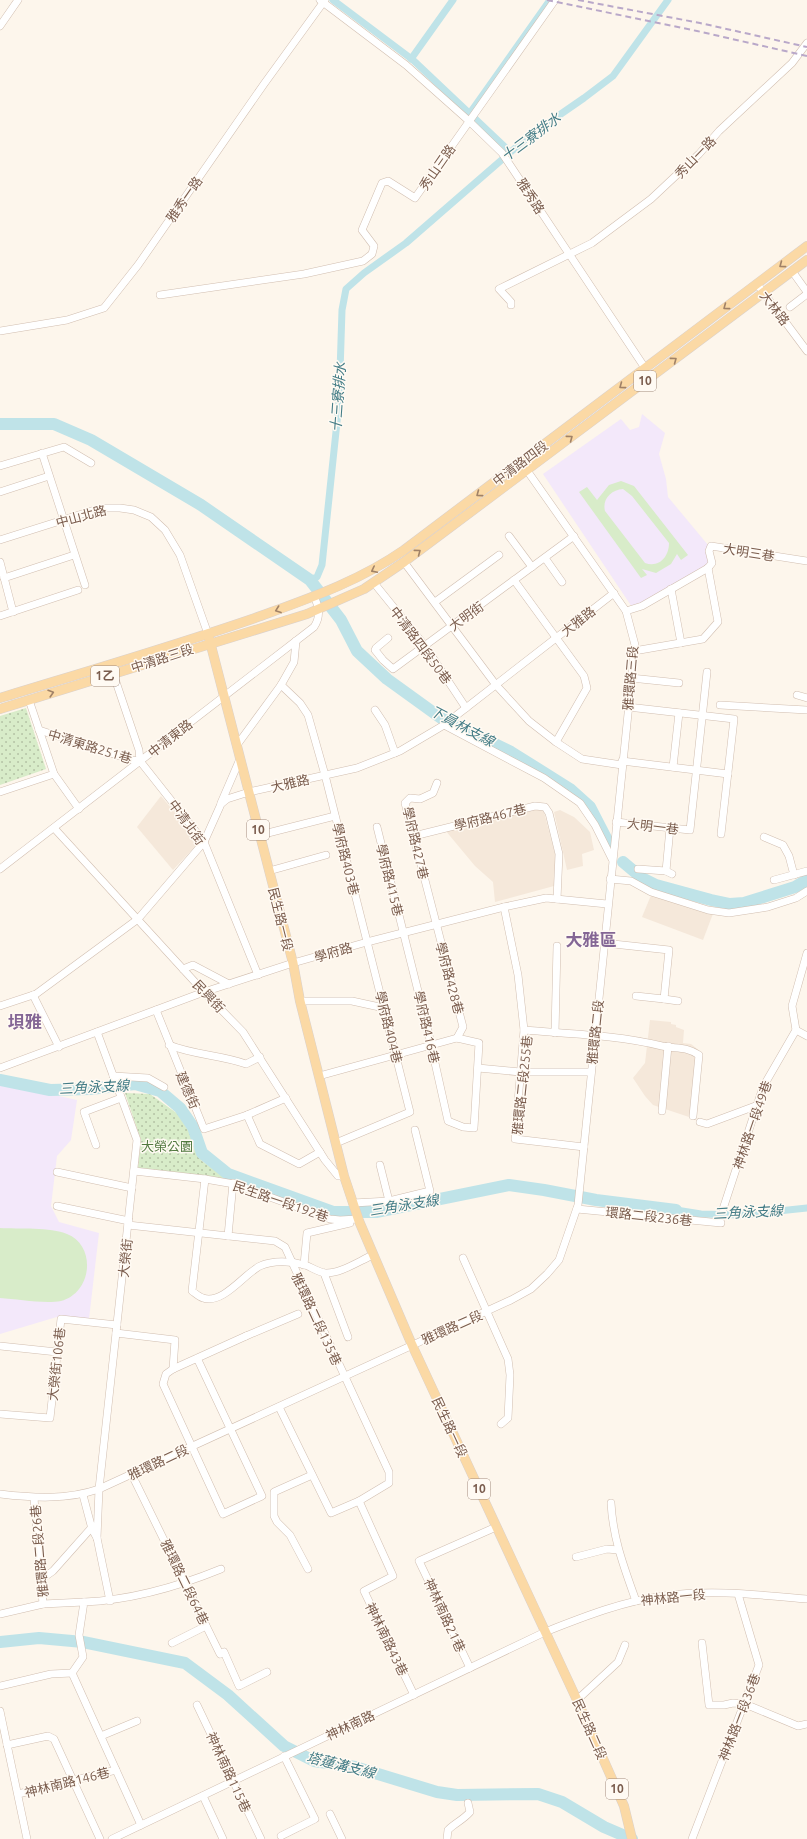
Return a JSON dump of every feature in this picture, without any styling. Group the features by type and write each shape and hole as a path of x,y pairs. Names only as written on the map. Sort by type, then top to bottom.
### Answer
{"main road":[{"name":"中清路四段","path":"209,638 316,596 386,562 522,462 807,246"},
{"name":"中清路四段","path":"209,638 306,614 374,583 807,260"},
{"name":"中清路三段","path":"0,709 113,673 209,638"},
{"name":"中清路三段","path":"0,698 209,638"},
{"name":"民生路一段","path":"209,638 293,963 300,1001 344,1176 353,1203"},
{"name":"10","path":"353,1203 358,1220"},
{"name":"民生路一段","path":"358,1220 412,1345 545,1632"},
{"name":"民生路二段","path":"545,1632 624,1806 632,1839"}],"street":[{"path":"0,26 18,0"},
{"name":"秀山三路","path":"160,295 304,274 363,261 372,254 374,246 362,230 382,183 388,181 415,198 555,0"},
{"name":"雅秀路","path":"323,1 406,65 469,120 502,153 569,256 651,377"},
{"name":"雅秀一路","path":"0,331 67,320 104,308 138,265 323,1"},
{"name":"秀山一路","path":"511,305 511,302 499,289 569,256 592,243 651,199 699,154 719,131 792,63 807,43"},
{"path":"790,307 807,293 792,271"},
{"name":"大林路","path":"757,284 807,351"},
{"path":"0,466 64,447 91,463"},
{"path":"42,453 85,585"},
{"name":"雅環路三段","path":"522,462 626,611 635,645 608,904"},
{"path":"0,492 49,476"},
{"name":"中山北路","path":"0,540 101,508 134,510 151,517 165,530 180,554 209,638"},
{"path":"509,536 532,567"},
{"name":"大明街","path":"388,638 375,650 393,669 574,536"},
{"name":"大明三巷","path":"626,611 642,606 708,568 712,563 709,551 711,546 807,561"},
{"path":"4,578 74,555"},
{"path":"435,602 499,555"},
{"path":"545,558 562,582"},
{"path":"0,562 13,612"},
{"path":"404,562 496,685 529,721 556,742 582,759 673,767 728,774"},
{"path":"634,651 703,638 718,622 708,568"},
{"path":"514,580 584,676 587,688 556,742"},
{"name":"中清路四段50巷","path":"374,583 425,646 466,708"},
{"path":"671,589 681,642"},
{"path":"0,616 78,590"},
{"name":"大雅路","path":"221,804 227,799 249,792 357,768 395,753 444,725 614,593"},
{"path":"316,596 321,607"},
{"name":"中清東路","path":"0,869 314,627 318,621 321,607"},
{"path":"237,745 281,684 294,662 296,641"},
{"path":"696,770 707,672"},
{"name":"中清北街","path":"113,673 139,750 140,761 204,842 258,975"},
{"path":"631,678 679,683"},
{"name":"學府路403巷","path":"281,684 300,703 308,716 325,775 368,942"},
{"path":"797,695 807,698"},
{"path":"29,700 54,774 79,808"},
{"path":"720,705 807,710"},
{"path":"628,707 734,719 721,834"},
{"path":"375,710 385,725 395,753"},
{"path":"673,767 679,713"},
{"path":"444,725 544,778 580,803 595,825 612,859"},
{"name":"中清東路251巷","path":"39,730 132,760 140,761"},
{"path":"0,1006 33,995 138,919 204,842 240,759"},
{"name":"大明一巷","path":"616,822 690,830 696,770"},
{"path":"0,792 54,774"},
{"name":"學府路427巷","path":"436,924 405,803 410,798 420,799 433,793 437,783"},
{"name":"學府路467巷","path":"414,836 534,806 545,807 549,813 559,854 557,899"},
{"path":"260,835 335,816"},
{"name":"學府路415巷","path":"377,826 404,933"},
{"name":"民興街","path":"54,828 204,992 243,1032 320,1152 338,1176 344,1176"},
{"path":"638,869 669,872 670,828"},
{"path":"764,837 783,845 789,856 794,876"},
{"path":"269,871 326,855"},
{"path":"774,880 794,876 807,871"},
{"path":"610,879 631,881 651,892 708,910 729,913 768,907 796,898 807,892"},
{"name":"學府路","path":"0,1068 204,992 293,963 368,942 504,907 546,898 608,904"},
{"name":"雅環路二段","path":"0,1494 34,1498 83,1495 99,1489 487,1311 531,1289 547,1274 559,1260 578,1207 608,904"},
{"path":"504,907 518,975 524,1030"},
{"name":"學府路428巷","path":"436,924 464,1027 457,1038"},
{"name":"學府路416巷","path":"404,933 448,1121 463,1127 474,1128 478,1068"},
{"name":"學府路404巷","path":"336,1143 410,1112 368,942"},
{"path":"604,943 669,950 664,999"},
{"path":"555,1032 556,946"},
{"path":"807,953 792,1006 796,1030 807,1036"},
{"path":"183,969 193,965 228,984"},
{"path":"33,995 59,1047"},
{"path":"636,996 678,1001"},
{"path":"300,1001 352,1001 384,1008"},
{"name":"建德街","path":"156,1010 204,1129 247,1116 286,1098"},
{"name":"雅環路二段255巷","path":"584,1147 515,1139 524,1030 642,1041 691,1049 699,1056 693,1116"},
{"name":"神林路一段49巷","path":"723,1209 767,1080 796,1030"},
{"name":"大榮街","path":"97,1538 99,1489 137,1140 98,1032"},
{"path":"319,1076 457,1038 479,1043 478,1068 520,1072 591,1072"},
{"path":"169,1045 184,1050 230,1058 246,1064 260,1058"},
{"path":"662,1111 668,1046"},
{"path":"114,1077 148,1078 164,1087"},
{"path":"96,1145 84,1112 121,1096"},
{"path":"700,1122 707,1124 758,1105"},
{"path":"247,1116 260,1144 299,1164 320,1152"},
{"path":"353,1203 389,1201 430,1191 415,1130"},
{"path":"380,1165 389,1201"},
{"name":"民生路一段192巷","path":"134,1171 205,1179 233,1184 330,1219 358,1220"},
{"path":"57,1172 132,1188"},
{"path":"205,1179 192,1291 203,1298 212,1298 237,1285 259,1266 271,1263 291,1262 304,1265 324,1273 335,1272 373,1255"},
{"path":"228,1236 233,1184"},
{"name":"雅環路二段135巷","path":"57,1206 129,1223 199,1233 275,1241 285,1247 388,1472 389,1483 359,1501"},
{"name":"環路二段236巷","path":"578,1207 721,1223"},
{"path":"304,1265 307,1233 358,1220"},
{"path":"463,1258 508,1359 510,1375 508,1418 501,1424"},
{"path":"324,1273 348,1337"},
{"path":"198,1358 262,1496 223,1514 164,1390 163,1384 166,1374 173,1369 246,1336 298,1314"},
{"name":"大榮街106巷","path":"0,1414 50,1418 60,1319 117,1329"},
{"path":"117,1329 175,1340 173,1369"},
{"path":"0,1346 57,1352"},
{"path":"280,1407 331,1513 359,1501"},
{"name":"雅環路二段64巷","path":"132,1475 220,1654 224,1652 239,1686 267,1672"},
{"path":"308,1569 290,1535 277,1522 274,1516 274,1492 312,1475"},
{"path":"83,1495 92,1529 97,1538 110,1601"},
{"name":"雅環路二段26巷","path":"34,1498 43,1604"},
{"name":"神林南路43巷","path":"359,1501 392,1576 364,1591 414,1695"},
{"path":"611,1503 612,1525 618,1550 636,1601"},
{"path":"40,1580 53,1571 98,1522"},
{"name":"神林南路21巷","path":"470,1668 419,1561 496,1527"},
{"path":"576,1557 607,1549 618,1550"},
{"path":"0,1686 51,1674 72,1673 83,1657 79,1635 84,1602 110,1601 185,1584 221,1569"},
{"name":"神林路一段","path":"545,1632 593,1614 636,1601 687,1593 738,1594 807,1599"},
{"name":"神林路一段36巷","path":"692,1839 759,1665 738,1594"},
{"name":"雅環路二段26巷","path":"0,1614 43,1604 84,1602"},
{"path":"172,1643 206,1626"},
{"name":"神林南路","path":"112,1839 545,1632"},
{"path":"702,1643 710,1705 724,1706 733,1703 745,1704 798,1726 807,1724"},
{"path":"577,1700 618,1662 625,1645"},
{"name":"神林南路146巷","path":"72,1673 141,1825"},
{"name":"神林南路115巷","path":"197,1705 261,1839"},
{"path":"0,1711 27,1839"},
{"path":"100,1736 137,1721"},
{"path":"7,1745 48,1736 54,1739 100,1839"},
{"path":"280,1838 315,1820 285,1755"},
{"name":"神林南路146巷","path":"18,1794 116,1770"},
{"path":"203,1796 221,1838"},
{"path":"447,1839 448,1830 455,1824 464,1820 470,1812 468,1803"},
{"path":"330,1814 342,1839"}],"shaded area":[{"path":"642,414 665,433 659,454 666,479 668,497 708,545 709,558 708,565 640,605 632,607 543,474 621,419 630,430 639,427"},
{"path":"161,796 199,842 173,870 137,827"},
{"path":"541,809 544,812 556,858 554,886 495,902 493,882 475,866 445,830"},
{"path":"560,810 574,817 590,832 594,850 582,854 583,866 567,870 554,812"},
{"path":"654,888 714,911 703,940 642,917"},
{"path":"650,1020 671,1022 671,1024 684,1030 683,1043 691,1044 701,1052 695,1119 653,1105 633,1078 645,1063"},
{"path":"0,1083 77,1100 71,1140 57,1156 51,1206 59,1222 99,1233 89,1319 60,1316 0,1334"}],"green space":[{"path":"621,481 634,486 688,555 681,560 677,554 671,564 656,573 642,569 647,575 641,578 579,492 587,487 597,500 609,485","holes":["623,489 632,496 669,543 667,553 659,563 645,563 605,511 604,507 606,499 611,493"]},
{"path":"26,708 46,769 0,785 0,716"},
{"name":"大榮公園","path":"125,1093 150,1094 178,1114 189,1131 197,1153 202,1161 233,1182 142,1171 138,1167 141,1140"},
{"path":"0,1228 52,1230 67,1234 77,1240 83,1248 87,1269 79,1289 71,1296 61,1301 54,1302 0,1298"}],"waterway":[{"path":"333,0 413,60 505,147 509,153"},
{"path":"411,59 453,0"},
{"path":"470,113 550,0"},
{"name":"十三寮排水","path":"310,580 317,577 322,565 339,403 342,310 346,289 364,273 406,243 529,136 613,76 668,0"},
{"name":"下員林支線","path":"0,424 54,424 91,440 201,505 310,580 341,620 357,651 387,679 441,718 511,752 570,789 590,807 608,842"},
{"name":"下員林支線","path":"623,862 642,878 656,885 730,904 744,903 795,887 807,880"},
{"name":"三角泳支線","path":"0,1080 50,1090 90,1089 135,1084 160,1091 180,1108 193,1127 202,1153 228,1174 333,1212 376,1212 509,1185 596,1200 676,1210"},
{"name":"三角泳支線","path":"676,1210 701,1214 742,1215 807,1208"},
{"name":"塔蓮溝支線","path":"0,1642 39,1638 83,1642 185,1663 228,1695 284,1746 314,1761 355,1767 437,1792 457,1795 538,1794 562,1802 604,1827 632,1839"}],"railway":[{"path":"547,0 697,31 807,56"},
{"path":"578,0 700,23 807,47"}],"district":[{"name":"大雅區","path":"591,940"},
{"name":"垻雅","path":"25,1022"}]}
